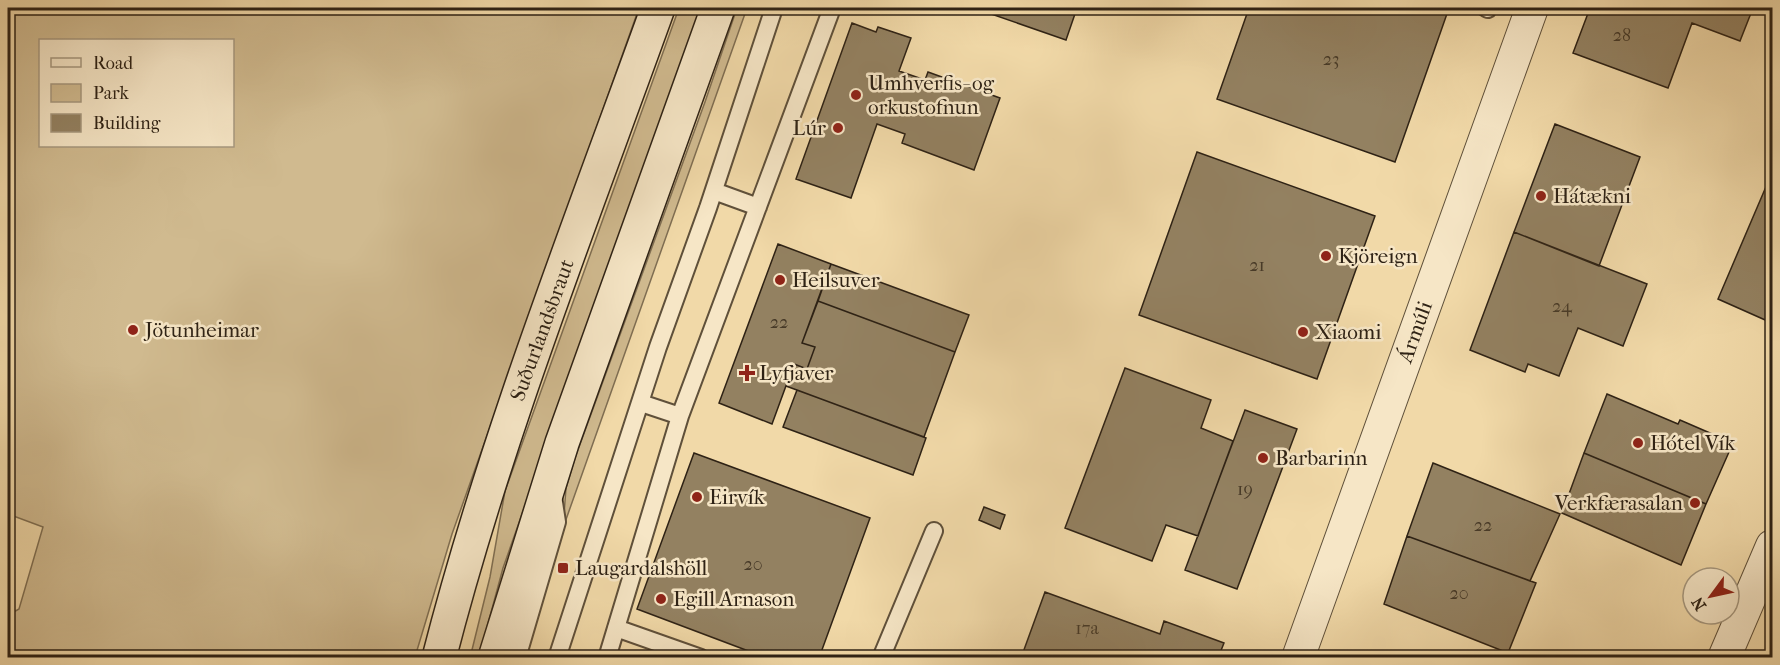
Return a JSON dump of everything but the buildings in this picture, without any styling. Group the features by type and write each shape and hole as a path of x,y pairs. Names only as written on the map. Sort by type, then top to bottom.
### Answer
{"main road":[{"name":"Suðurlandsbraut","path":"439,657 456,591 515,406 658,8"},
{"path":"495,657 551,478 718,8"}],"street":[{"name":"Ármúli","path":"1299,657 1532,8"},
{"path":"1724,657 1773,546"}],"lane":[{"path":"556,657 658,347 714,191 774,8"},
{"path":"607,657 680,416 832,8"},
{"path":"714,191 758,207"},
{"path":"641,403 680,416"},
{"path":"517,657 556,522 551,478"},
{"path":"880,657 934,531"},
{"path":"616,628 701,657"}],"green space":[{"path":"8,8 639,8 452,534 415,657 11,657 8,653 8,622 14,612 19,609 43,527 8,514"},
{"path":"679,8 701,8 503,568 479,657 470,658 490,577 505,491"},
{"path":"737,8 747,8 563,528 566,488 575,458"}],"place":[{"name":"Umhverfis- og orkustofnun","path":"856,95"},
{"name":"Lúr","path":"838,128"},
{"name":"Hátækni","path":"1541,196"},
{"name":"Kjöreign","path":"1326,256"},
{"name":"Heilsuver","path":"780,280"},
{"name":"Jötunheimar","path":"133,330"},
{"name":"Xiaomi","path":"1303,332"},
{"name":"Lyfjaver","path":"747,373"},
{"name":"Hótel Vík","path":"1638,443"},
{"name":"Barbarinn","path":"1263,458"},
{"name":"Eirvík","path":"697,497"},
{"name":"Verkfærasalan","path":"1695,503"},
{"name":"Laugardalshöll","path":"563,568"},
{"name":"Egill Arnason","path":"661,599"}]}
